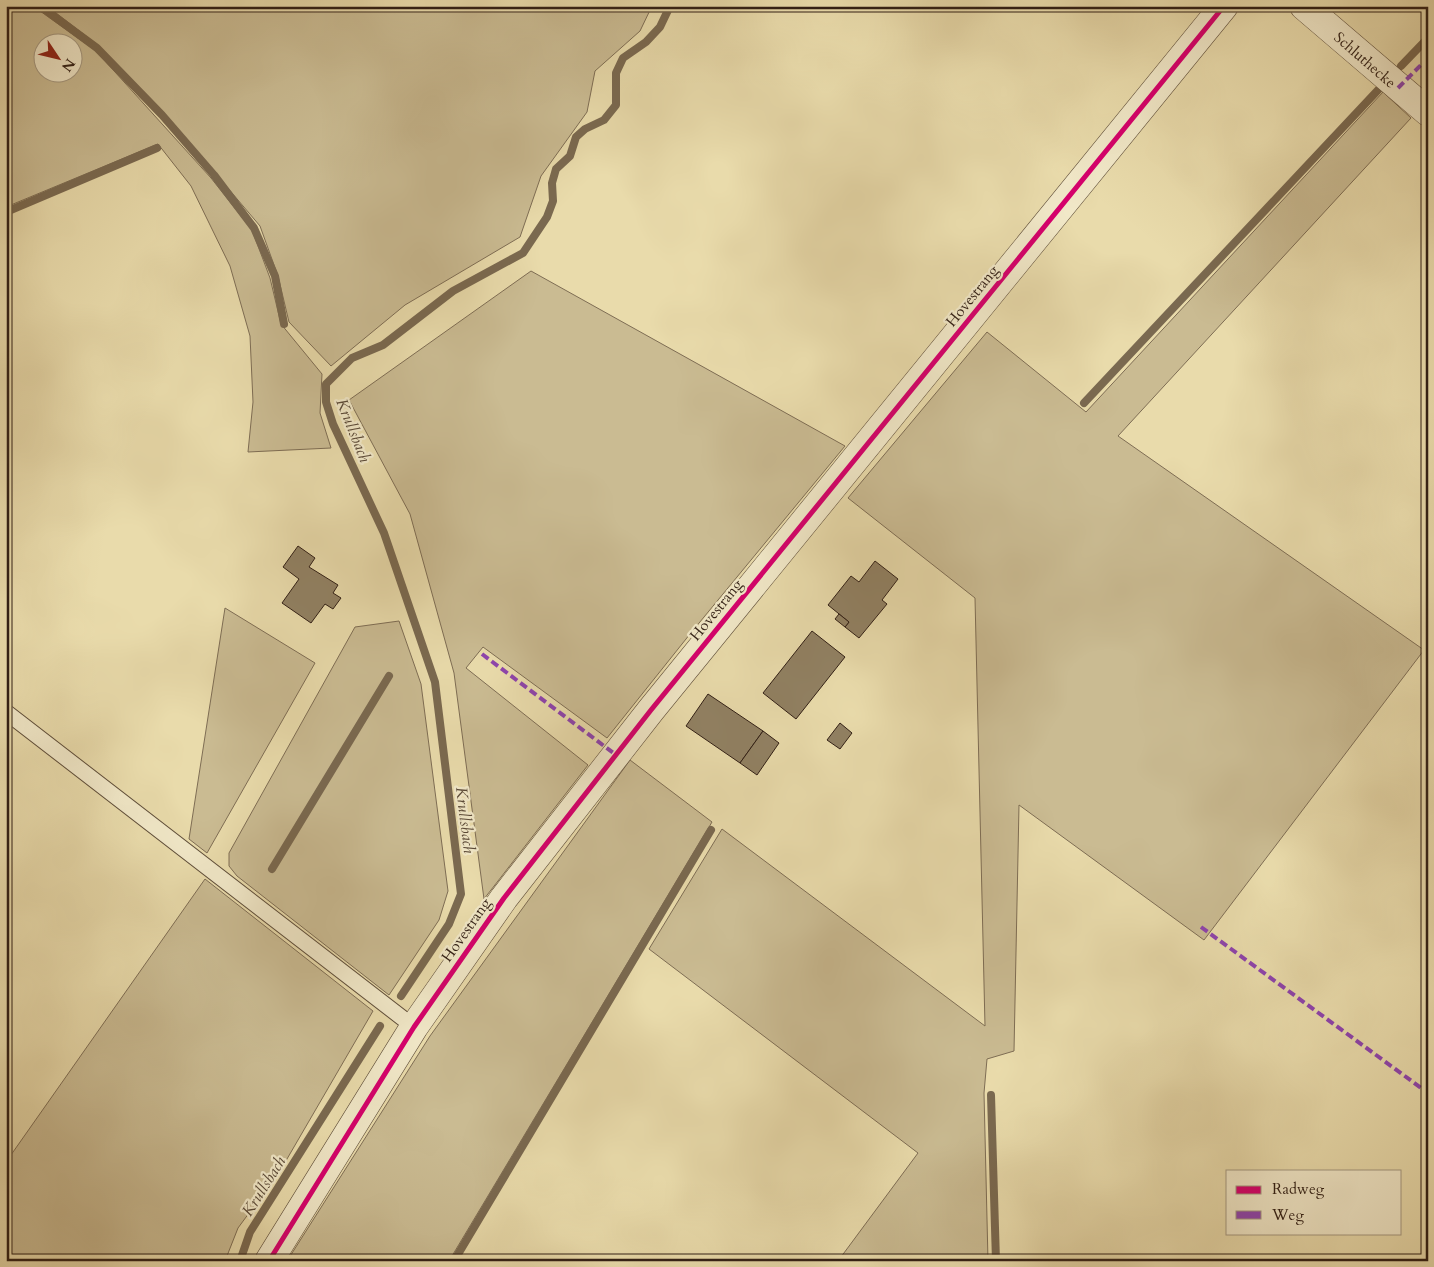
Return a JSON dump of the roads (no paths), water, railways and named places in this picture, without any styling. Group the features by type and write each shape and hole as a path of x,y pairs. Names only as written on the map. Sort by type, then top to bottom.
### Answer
{"street":[{"name":"Hovestrang","path":"269,1261 414,1027 504,898 651,710 1224,6"},
{"name":"Schluthecke","path":"1304,6 1428,112"}],"lane":[{"path":"6,712 414,1027"}],"waterway":[{"path":"40,6 97,48 162,115 214,175 254,228 275,276 284,324"},
{"name":"Krullsbach","path":"401,996 449,924 461,894 435,682 384,533 333,424 326,402 326,384 352,358 383,345 453,291 523,253 547,217 553,201 552,183 556,169 570,156 576,137 585,129 604,120 616,105 616,73 623,58 646,42 660,27 670,6"},
{"path":"1401,66 1428,38"},
{"path":"1084,403 1379,89"},
{"path":"6,212 157,148"},
{"path":"272,869 389,676"},
{"path":"454,1261 711,830"},
{"name":"Krullsbach","path":"240,1261 250,1232 380,1026"},
{"path":"991,1095 996,1261"}]}
